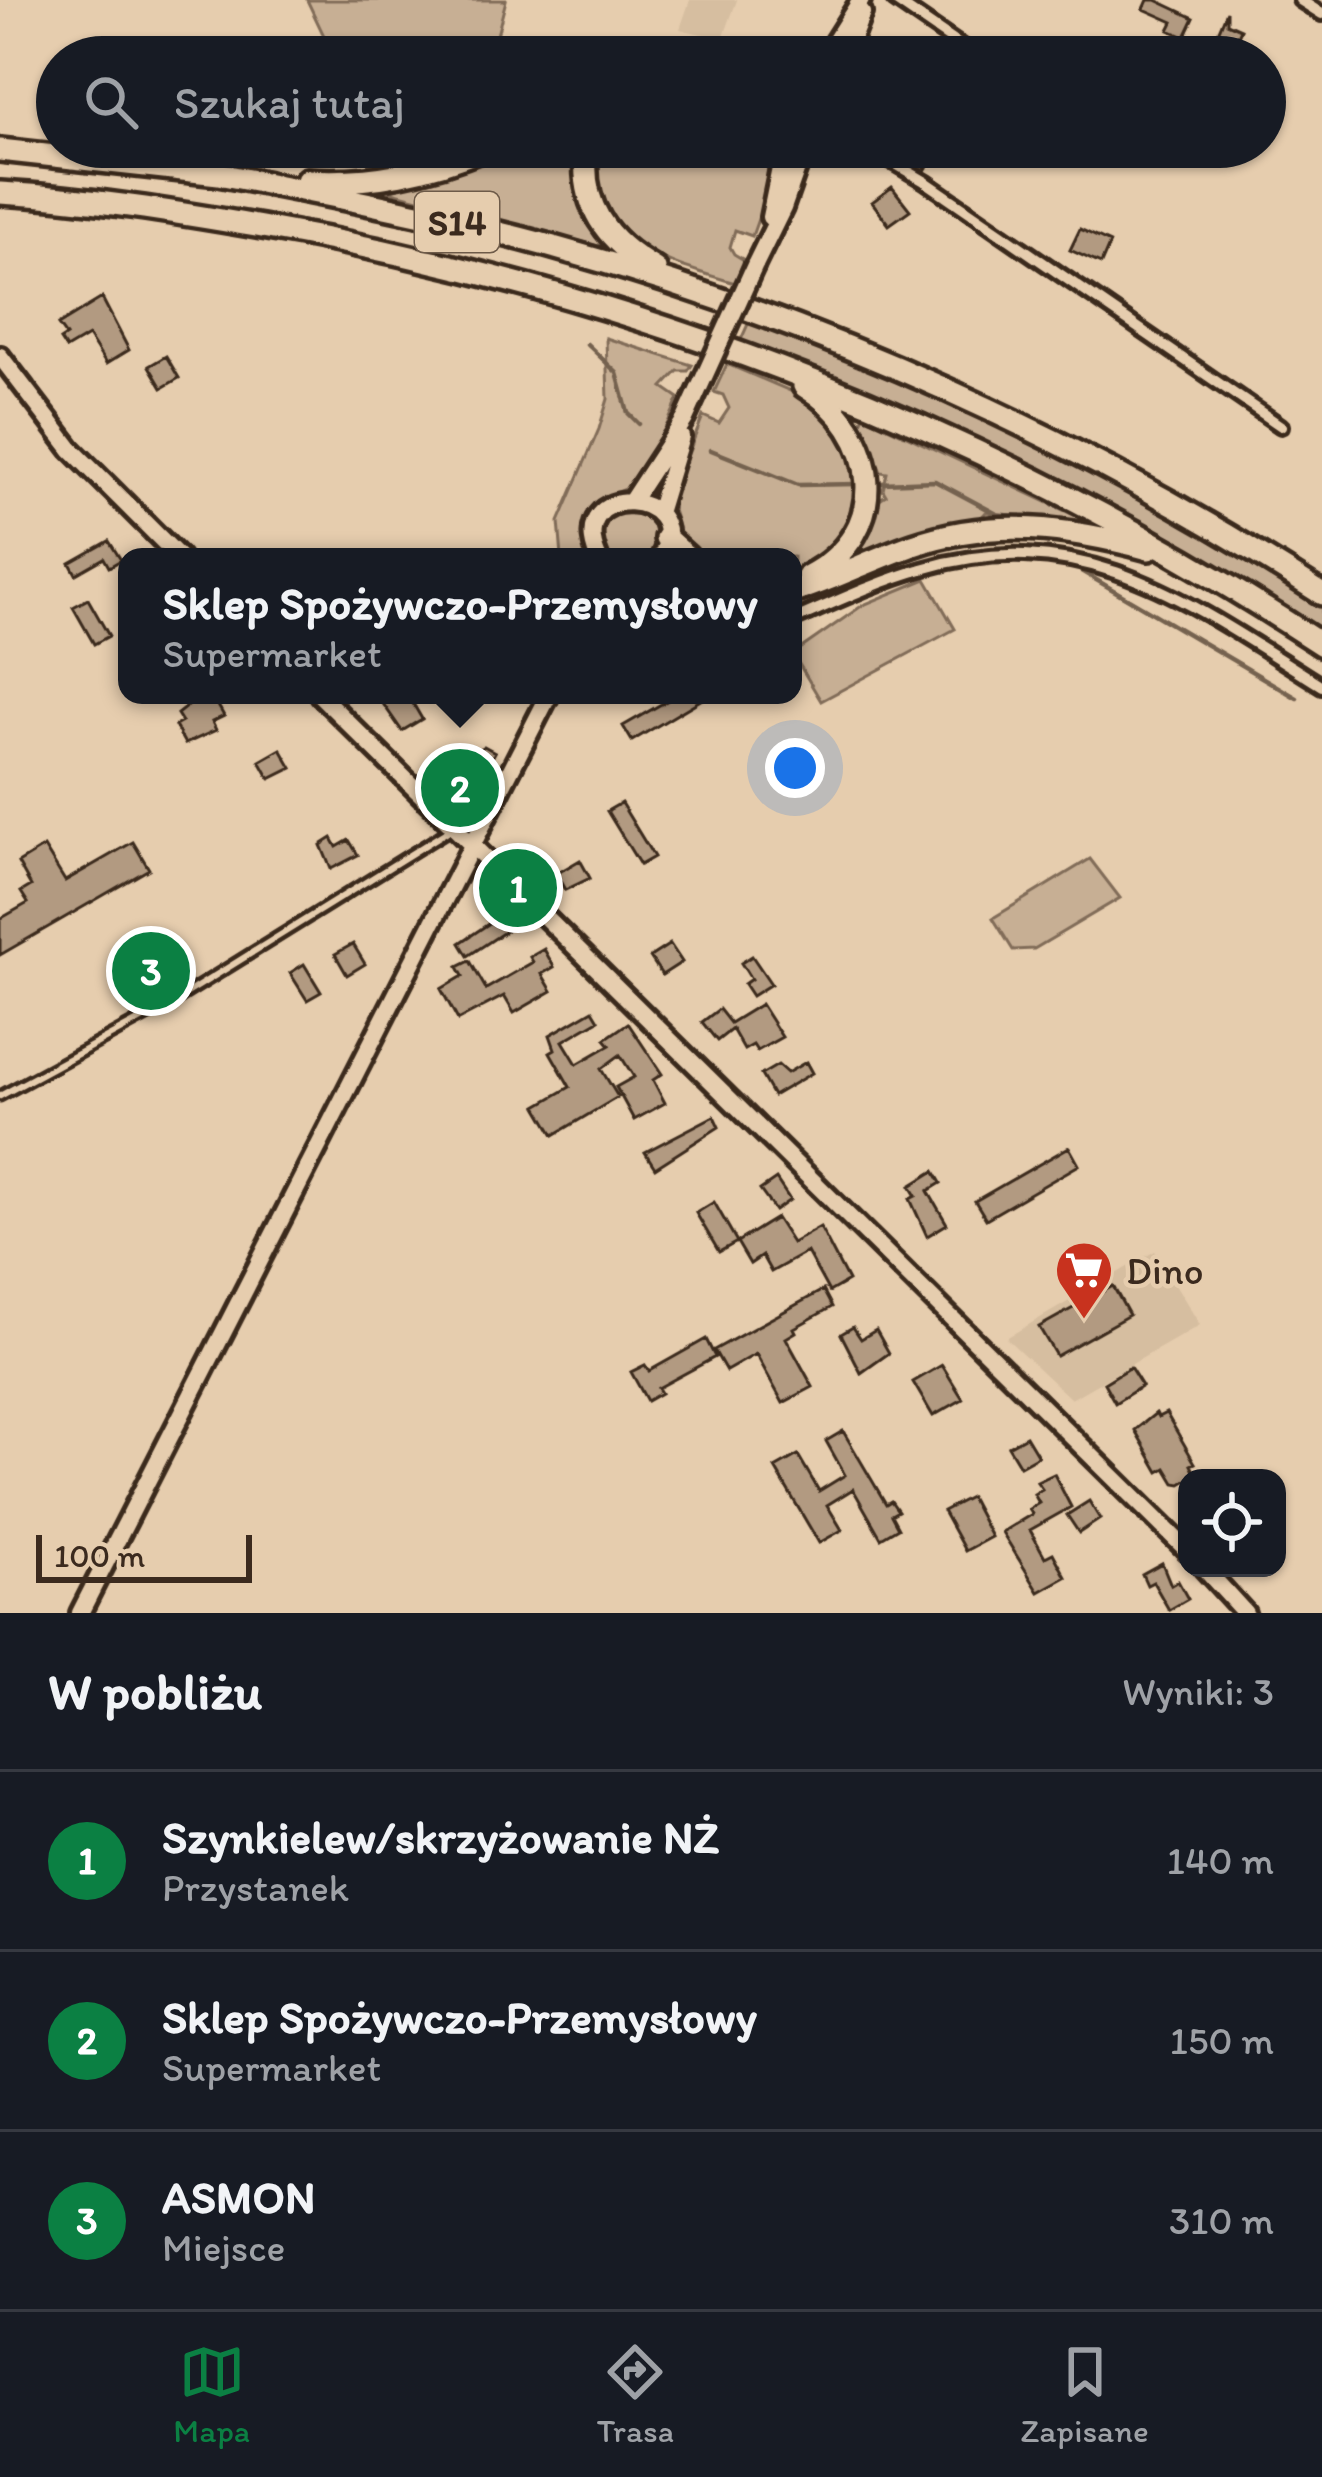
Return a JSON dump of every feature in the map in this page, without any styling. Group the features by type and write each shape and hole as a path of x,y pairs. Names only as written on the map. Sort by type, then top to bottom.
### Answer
{"highway":[{"name":"S14","path":"0,150 36,154"},
{"name":"S14","path":"164,168 218,174 461,224 692,290 879,361 1018,424 1178,507 1322,594"},
{"path":"218,174 332,182 388,178 430,168"},
{"path":"586,168 585,184 602,226 631,256 692,290"},
{"name":"S14","path":"0,193 134,206 361,244 568,296 757,358 940,433 1190,562 1322,645"},
{"path":"757,358 816,393 844,418 866,468 866,504 854,535 832,562 802,582"},
{"path":"802,585 916,544 992,527 1068,529 1190,562"}],"main road":[{"path":"839,36 863,0"},
{"path":"852,36 863,0"},
{"path":"768,234 780,168"},
{"path":"664,547 658,513 685,419 797,168"},
{"path":"0,356 71,449 170,548"},
{"path":"632,500 685,419"},
{"path":"594,548 596,522 612,505 632,500 658,513"},
{"path":"329,704 1178,1541"},
{"path":"80,1613 545,704"},
{"path":"1212,1577 1245,1613"}],"street":[{"path":"894,0 946,36"},
{"path":"1300,0 1322,14"},
{"path":"902,168 1282,426"},
{"path":"802,616 923,568 973,558 1037,554 1087,561 1143,579 1322,686"}],"lane":[{"path":"0,1096 172,1003 454,826"}],"shaded area":[{"path":"307,0 506,0 497,36 324,36"},
{"path":"690,0 737,0 724,36 680,29"},
{"path":"459,168 575,168 579,200 602,247 388,191"},
{"path":"597,168 768,168 764,202 752,236 735,230 730,247 744,260 735,283 681,266 634,242 603,205"},
{"path":"749,322 876,370 1027,438 1173,515 1322,606 1322,633 1181,547 1039,472 893,404 740,342"},
{"path":"606,338 692,365 688,371 678,371 663,387 679,398 633,487 608,496 592,510 585,530 586,548 561,548 559,522 608,399"},
{"path":"727,364 807,398 835,419 857,471 853,518 826,555 802,566 802,548 692,548 682,540 670,500 703,416 719,423 729,408 723,395 714,392"},
{"path":"864,416 1080,518 1081,523 986,512 978,521 857,557 878,500 886,495 887,473 881,472 861,422"},
{"path":"629,510 645,516 654,528 653,548 605,548 604,528"},
{"path":"926,579 955,629 821,701 802,669 802,648 863,605"},
{"path":"1090,859 1120,898 1034,949 1013,950 993,918"},
{"path":"1155,1251 1200,1325 1071,1399 1006,1338"}],"building":[{"path":"1148,0 1156,0 1194,18 1183,36 1169,30 1173,22 1144,9"},
{"path":"1227,11 1227,23 1241,29 1238,36 1217,36"},
{"path":"892,187 910,210 889,225 872,202"},
{"path":"1080,229 1110,243 1101,264 1070,250"},
{"path":"102,298 129,350 106,364 88,336 66,349 60,340 66,336 58,325"},
{"path":"166,356 179,378 162,388 149,366"},
{"path":"109,541 118,555 118,562 109,567 104,558 76,574 70,563"},
{"path":"88,599 109,636 94,644 73,607"},
{"path":"190,704 217,704 224,716 212,722 216,730 185,744 175,726 182,722 177,714"},
{"path":"383,704 413,704 422,719 402,731"},
{"path":"661,704 694,704 632,741 623,726"},
{"path":"484,746 495,752 470,798 433,776 447,763 461,771 471,754"},
{"path":"281,749 292,768 270,779 260,761"},
{"path":"621,803 654,857 640,865 607,811"},
{"path":"332,838 337,847 349,840 358,855 331,869 321,845"},
{"path":"133,842 149,869 0,955 0,919 28,903 21,892 31,886 18,863 44,847 65,881"},
{"path":"580,860 590,878 565,890 556,874"},
{"path":"506,912 515,925 468,956 460,943"},
{"path":"159,943 179,979 142,1000 122,963"},
{"path":"353,944 365,964 347,975 335,954"},
{"path":"670,944 682,962 662,975 650,957"},
{"path":"544,949 554,967 542,974 552,991 514,1013 504,996 458,1020 441,989 463,976 458,967 470,961 486,989 533,962 530,957"},
{"path":"752,956 771,984 752,996 744,984 751,979 741,963"},
{"path":"304,964 321,992 307,1000 290,973"},
{"path":"761,1004 782,1037 757,1051 753,1045 744,1050 732,1029 717,1041 702,1022 719,1009 730,1023"},
{"path":"593,1010 599,1020 563,1041 577,1064 610,1045 605,1039 628,1023 662,1074 653,1080 665,1103 634,1120 616,1087 634,1077 620,1055 601,1069 618,1097 554,1135 537,1106 570,1087 550,1052 555,1049 550,1035"},
{"path":"806,1062 812,1073 773,1096 761,1075 778,1065 787,1073"},
{"path":"714,1116 719,1127 655,1168 645,1152"},
{"path":"1069,1147 1079,1165 986,1219 975,1201"},
{"path":"934,1171 941,1183 928,1191 947,1224 927,1236 910,1199 916,1196 910,1186"},
{"path":"776,1179 790,1200 775,1211 760,1190"},
{"path":"714,1202 737,1242 719,1252 696,1213"},
{"path":"776,1218 792,1243 820,1227 848,1281 829,1292 807,1252 771,1272 762,1256 750,1264 737,1242"},
{"name":"Dino","path":"1113,1286 1129,1315 1056,1356 1039,1327"},
{"path":"823,1290 832,1307 794,1328 796,1332 786,1338 813,1387 783,1403 756,1354 726,1371 714,1350"},
{"path":"853,1327 861,1339 876,1330 889,1353 861,1373 841,1334"},
{"path":"706,1339 715,1357 658,1388 661,1393 647,1401 631,1372 645,1365 649,1371"},
{"path":"942,1365 963,1399 933,1416 913,1382"},
{"path":"1130,1367 1142,1386 1115,1403 1104,1383"},
{"path":"1156,1413 1158,1417 1166,1413 1195,1463 1193,1469 1178,1469 1175,1483 1166,1468 1159,1472 1135,1430"},
{"path":"843,1431 886,1504 891,1501 898,1511 891,1515 898,1528 881,1538 853,1489 827,1505 842,1530 819,1543 775,1468 798,1455 819,1491 845,1475 826,1441"},
{"path":"1026,1436 1038,1456 1020,1466 1008,1446"},
{"path":"1054,1474 1071,1507 1030,1530 1045,1557 1053,1553 1066,1577 1039,1592 1002,1532 1032,1514 1029,1509 1039,1503 1034,1494 1042,1489 1037,1482"},
{"path":"970,1497 991,1537 965,1551 943,1511"},
{"path":"1089,1501 1100,1519 1079,1533 1067,1515"},
{"path":"1162,1563 1171,1585 1178,1581 1188,1599 1169,1610 1153,1582 1147,1585 1142,1574"}],"waterway":[{"path":"587,344 617,373 628,413 639,424"},
{"path":"711,450 798,485 858,484"},
{"path":"882,483 935,481 995,513"},
{"path":"1081,571 1297,698"}],"place":[{"name":"Sklep Spożywczo-Przemysłowy","path":"460,788"},
{"name":"Szynkielew/skrzyżowanie NŻ","path":"518,888"},
{"name":"ASMON","path":"151,971"},
{"name":"Dino","path":"1084,1321"}]}
